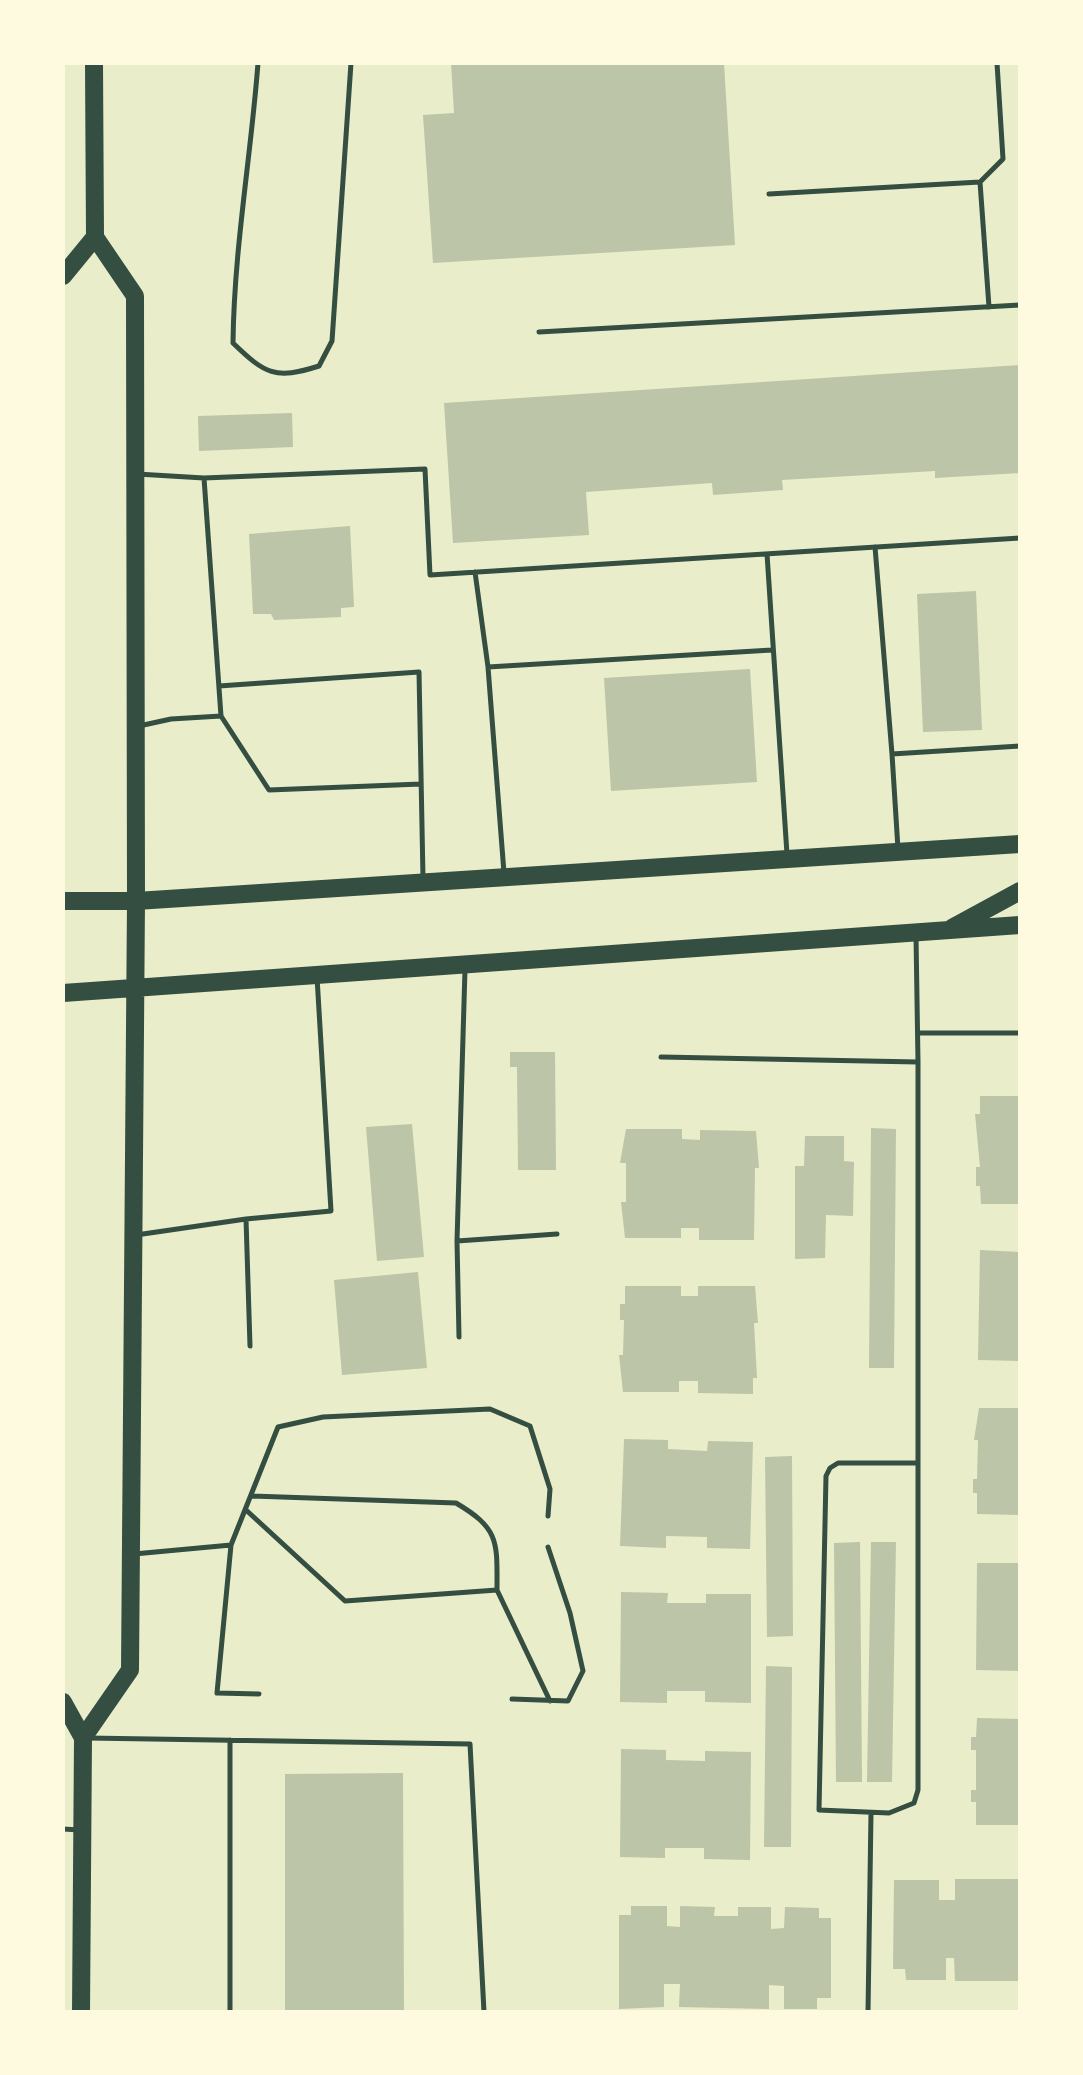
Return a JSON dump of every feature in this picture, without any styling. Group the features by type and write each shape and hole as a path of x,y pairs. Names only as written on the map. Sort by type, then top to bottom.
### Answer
{"main road":[{"path":"83,1738 130,1670 136,901 135,296 95,237 94,63"},
{"path":"63,276 95,237"},
{"path":"63,901 136,901 1020,844"},
{"path":"946,931 1020,891"},
{"path":"63,993 1020,925"},
{"path":"63,1702 83,1738 81,2012"}],"lane":[{"path":"258,63 251,153 234,287 233,342 257,367 289,375 319,366 332,341 351,63"},
{"path":"769,194 980,183 1003,159 997,63"},
{"path":"980,183 989,307"},
{"path":"539,332 1020,305"},
{"path":"136,474 204,478 425,469 430,575 1020,538"},
{"path":"204,478 222,716 269,790 421,784"},
{"path":"876,547 899,853"},
{"path":"767,554 787,860"},
{"path":"475,572 488,667 505,876"},
{"path":"488,667 772,650"},
{"path":"219,686 419,673 423,882"},
{"path":"136,726 171,719 222,716"},
{"path":"892,754 1020,746"},
{"path":"916,933 918,1790 914,1803 906,1808 871,1813 819,1810 826,1475 830,1468 838,1463 917,1463"},
{"path":"459,1337 457,1241 465,965"},
{"path":"133,1236 246,1219 331,1211 316,976"},
{"path":"918,1033 1020,1033"},
{"path":"661,1057 918,1062"},
{"path":"246,1219 250,1346"},
{"path":"457,1241 557,1234"},
{"path":"259,1694 216,1693 231,1545 278,1427 323,1417 490,1409 530,1426 550,1489 548,1516"},
{"path":"252,1496 456,1503 482,1518 497,1544 497,1590 550,1700"},
{"path":"246,1510 345,1601 497,1590"},
{"path":"131,1554 231,1545"},
{"path":"512,1699 568,1700 583,1671 570,1613 548,1547"},
{"path":"83,1738 470,1744 484,2012"},
{"path":"230,1740 230,2012"},
{"path":"868,2012 871,1813"},
{"path":"63,1829 83,1830"}],"building":[{"path":"451,63 724,63 735,245 433,263 423,115 454,113"},
{"path":"1020,365 1020,473 935,478 935,471 782,480 783,490 713,495 712,483 586,492 589,535 453,543 444,403"},
{"path":"292,413 293,447 199,451 198,416"},
{"path":"350,526 354,607 341,608 341,617 274,620 271,614 253,614 249,534"},
{"path":"976,591 982,730 923,732 917,594"},
{"path":"750,669 757,782 611,791 604,678"},
{"path":"510,1052 555,1052 556,1170 518,1170 517,1067 510,1067"},
{"path":"980,1096 1020,1096 1020,1204 981,1204 980,1186 976,1186 976,1167 980,1167 975,1114 980,1114"},
{"path":"412,1124 424,1257 377,1261 366,1127"},
{"path":"871,1128 896,1129 894,1368 869,1368"},
{"path":"626,1129 682,1129 682,1139 700,1140 700,1130 756,1131 759,1168 755,1168 754,1240 699,1240 699,1228 681,1228 681,1238 625,1238 621,1202 626,1202 626,1163 620,1163"},
{"path":"805,1136 844,1136 844,1161 854,1162 853,1216 826,1215 825,1258 795,1259 795,1166 804,1166"},
{"path":"980,1250 1020,1252 1020,1361 978,1360"},
{"path":"418,1272 427,1368 342,1375 334,1280"},
{"path":"625,1286 681,1286 681,1296 698,1296 698,1286 755,1286 758,1323 754,1323 757,1378 753,1378 753,1394 698,1393 698,1381 679,1381 679,1392 623,1392 619,1355 623,1355 624,1320 620,1320 620,1304 625,1304"},
{"path":"979,1408 1020,1408 1020,1515 977,1514 977,1493 973,1493 973,1479 977,1479 978,1440 974,1440"},
{"path":"624,1439 668,1440 668,1449 707,1451 708,1441 753,1442 750,1549 707,1548 707,1537 666,1536 666,1548 620,1546"},
{"path":"792,1456 793,1636 767,1637 765,1457"},
{"path":"860,1542 862,1782 836,1782 834,1543"},
{"path":"871,1542 896,1542 892,1782 867,1782"},
{"path":"977,1563 1020,1563 1020,1671 976,1670"},
{"path":"621,1592 668,1593 667,1603 706,1603 706,1594 751,1594 751,1703 705,1702 705,1691 667,1691 667,1703 620,1702"},
{"path":"766,1666 792,1667 791,1847 764,1847"},
{"path":"977,1718 1020,1719 1020,1825 976,1825 976,1802 971,1802 971,1790 976,1790 976,1750 971,1750 971,1737 976,1737"},
{"path":"621,1749 666,1750 666,1760 705,1761 705,1751 751,1752 750,1860 704,1859 704,1848 665,1848 665,1858 620,1857"},
{"path":"403,1773 404,2012 285,2012 285,1774"},
{"path":"955,1879 1020,1879 1020,1981 955,1981 954,1958 946,1958 946,1980 906,1980 905,1969 893,1969 894,1880 939,1880 939,1900 955,1900"},
{"path":"631,1906 667,1906 667,1926 680,1927 680,1906 715,1907 714,1916 738,1916 738,1907 771,1907 771,1929 784,1928 785,1907 819,1908 819,1918 831,1918 831,1998 817,1998 817,2009 784,2009 784,1986 769,1985 769,2009 679,2007 680,1984 664,1984 664,2007 619,2009 619,1915 631,1915"}]}
